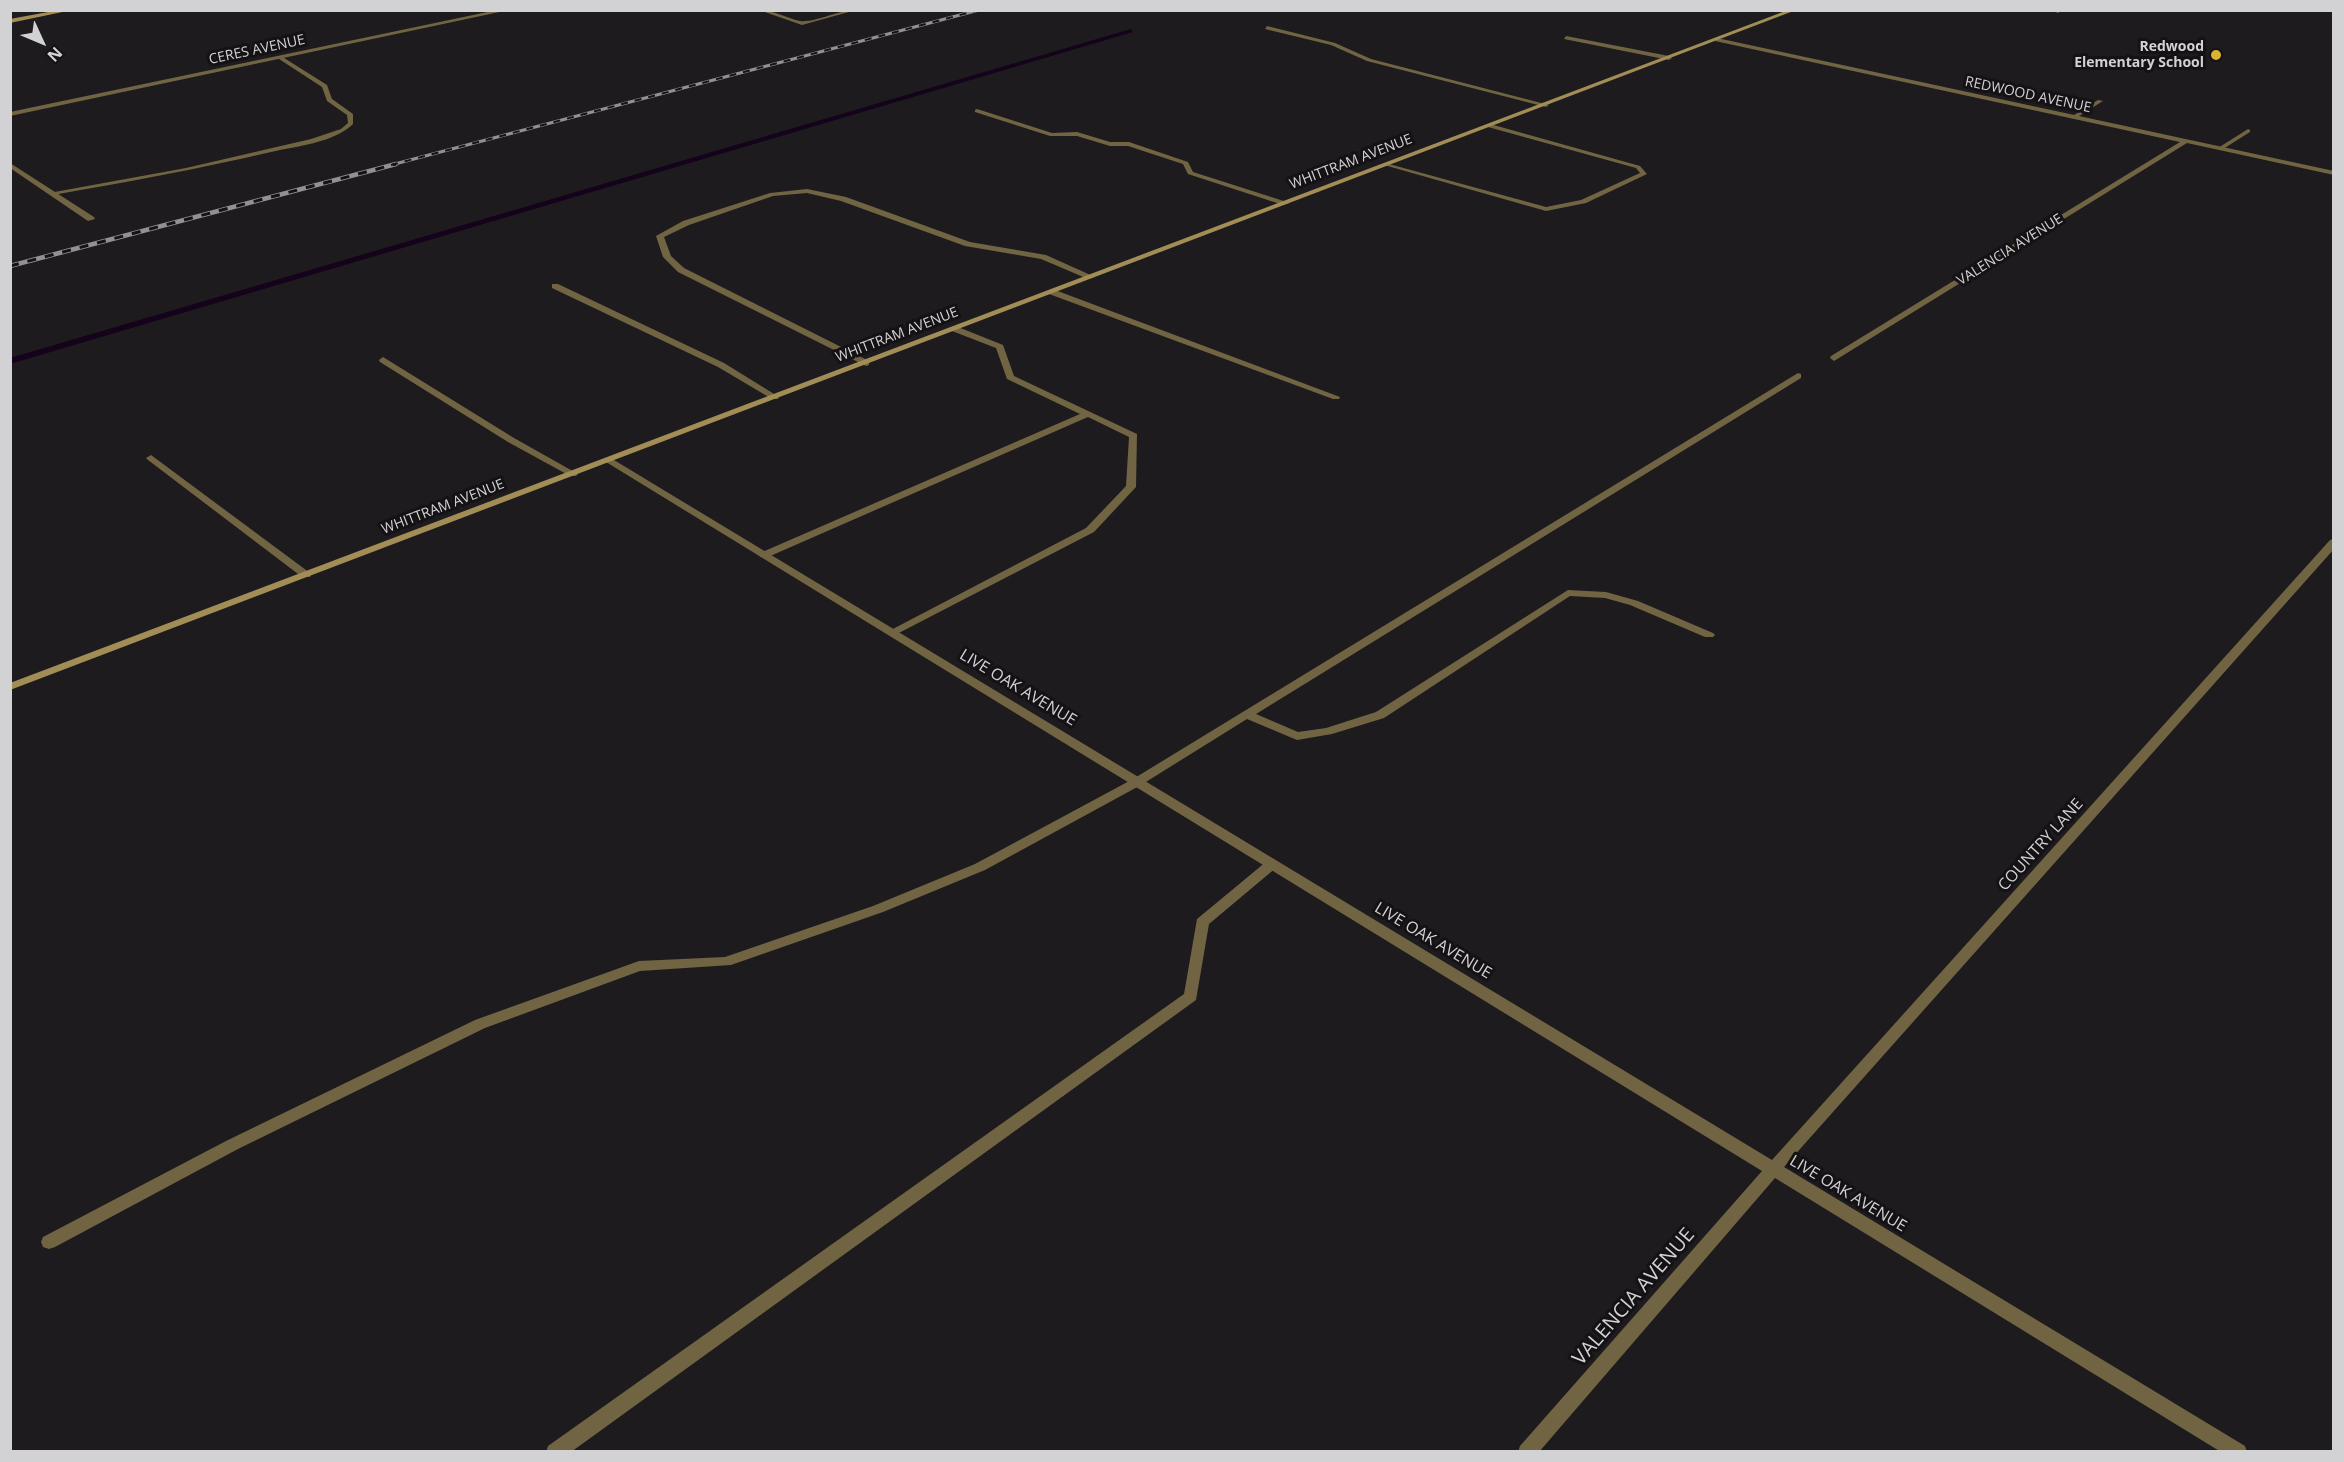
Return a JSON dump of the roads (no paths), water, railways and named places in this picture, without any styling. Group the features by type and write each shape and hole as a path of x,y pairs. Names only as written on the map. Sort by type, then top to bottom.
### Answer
{"street":[{"path":"10,21 70,10"},
{"name":"CERES AVENUE","path":"10,114 507,10"},
{"path":"761,10 802,23 854,10"},
{"name":"WHITTRAM AVENUE","path":"10,687 1794,10"},
{"path":"1266,28 1333,44 1369,60 1546,105"},
{"path":"1566,38 1669,58"},
{"name":"REDWOOD AVENUE","path":"1717,40 2334,173"},
{"path":"53,193 186,170 314,140 343,130 351,123 350,114 329,100 325,86 281,58"},
{"path":"2074,117 2100,101"},
{"path":"977,111 1052,135 1077,134 1110,144 1129,144 1176,158 1186,163 1190,173 1286,203"},
{"path":"1387,165 1546,209 1561,208 1582,201 1644,174 1638,167 1490,126"},
{"path":"2221,148 2248,131"},
{"name":"VALENCIA AVENUE","path":"1834,358 2186,141"},
{"path":"10,165 91,219"},
{"path":"866,363 681,270 667,257 660,236 686,223 772,194 807,191 843,199 968,244 1043,257 1091,277"},
{"path":"555,286 721,365 775,397"},
{"path":"1052,292 1335,397"},
{"path":"893,633 1090,530 1131,488 1134,436 1010,377 1000,347 955,329"},
{"path":"383,360 511,440 573,474"},
{"path":"49,1242 232,1145 480,1024 639,966 726,962 878,909 981,867 1137,782 1798,376"},
{"path":"764,555 1088,414"},
{"path":"152,458 306,575"},
{"name":"LIVE OAK AVENUE","path":"609,460 2238,1452"},
{"name":"COUNTRY LANE","path":"1773,1169 2334,542"},
{"path":"1247,715 1297,736 1328,731 1380,715 1568,593 1606,595 1634,603 1709,635"},
{"path":"555,1452 1191,996 1202,922 1272,864"},
{"name":"VALENCIA AVENUE","path":"1527,1452 1773,1169"}],"waterway":[{"path":"10,361 1131,31"}],"railway":[{"path":"391,165 979,10"},
{"path":"10,266 396,164"}],"place":[{"name":"Redwood Elementary School","path":"2216,55"}]}
